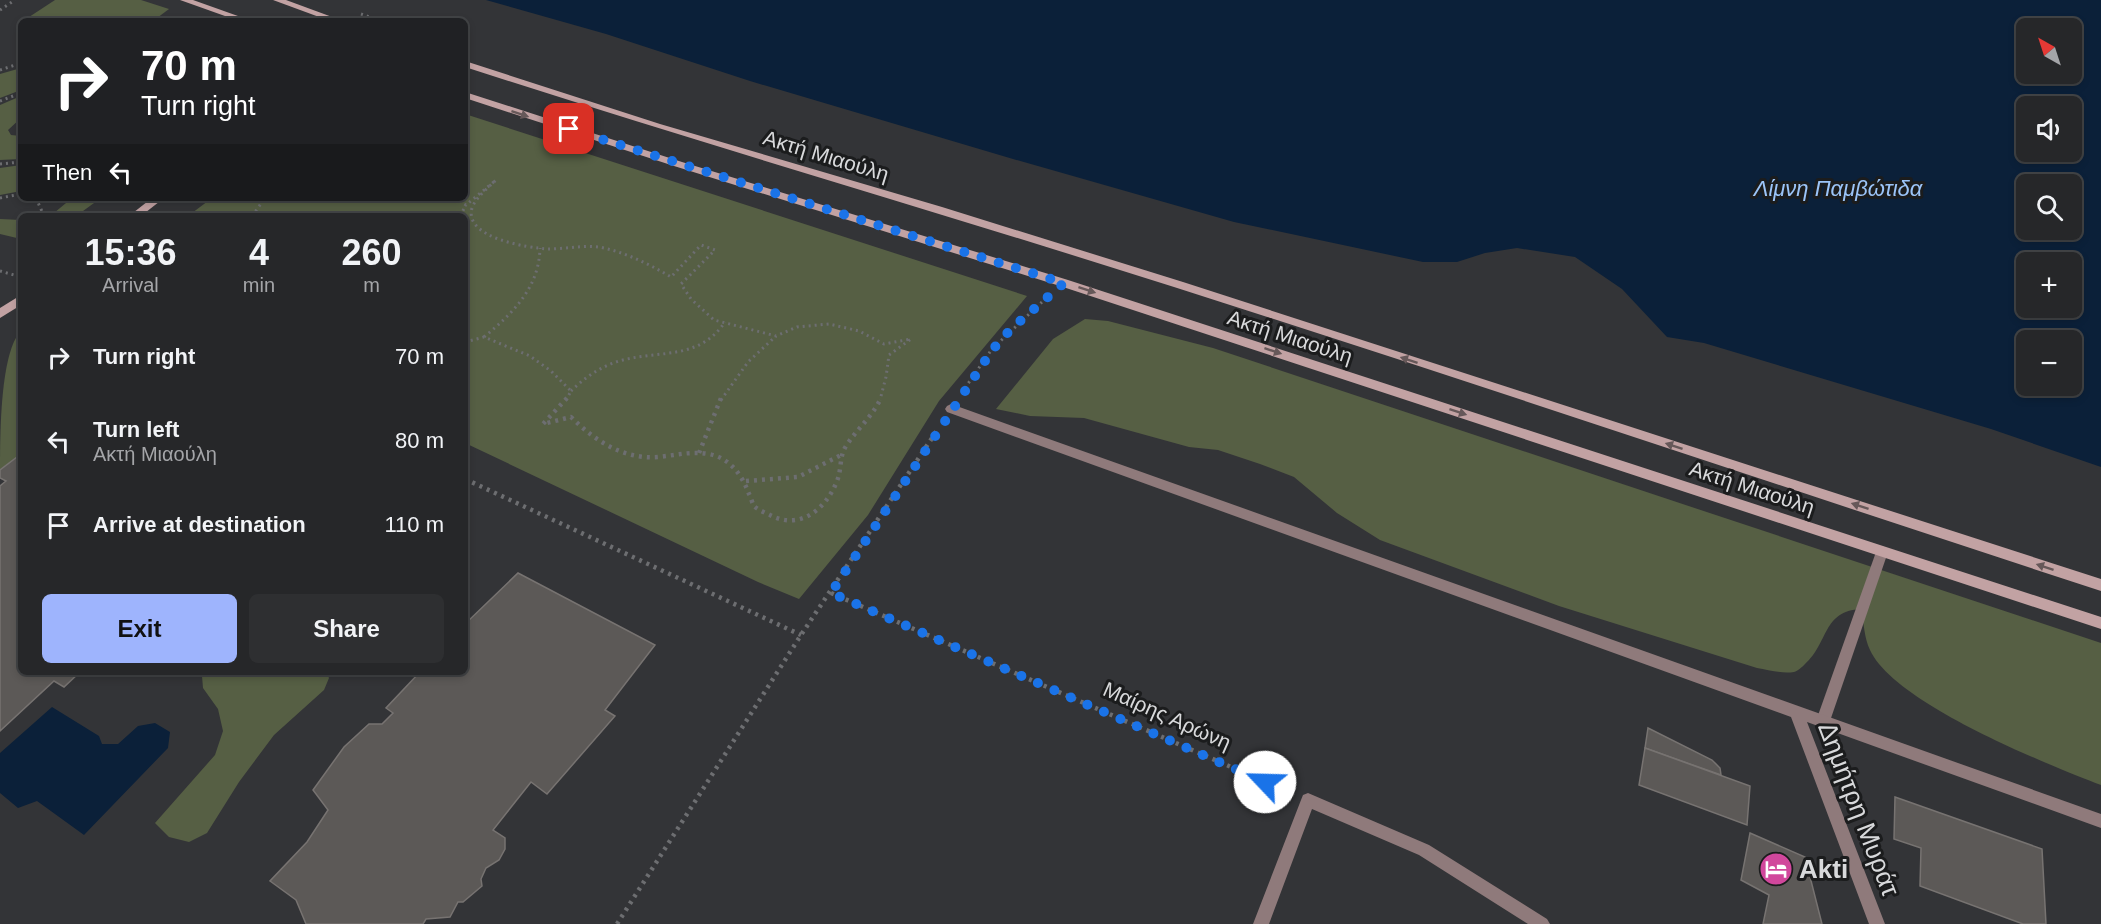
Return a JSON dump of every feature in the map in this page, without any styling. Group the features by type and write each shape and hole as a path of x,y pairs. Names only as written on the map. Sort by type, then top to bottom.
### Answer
{"street":[{"path":"184,0 239,18"},
{"path":"277,0 330,18"},
{"name":"Ακτή Μιαούλη","path":"468,65 657,126 1179,285 2101,585"},
{"name":"Ακτή Μιαούλη","path":"468,96 678,164 1064,283 2101,623"},
{"path":"138,213 155,201"},
{"path":"0,314 18,301"},
{"path":"951,409 2101,821"},
{"path":"1823,721 1882,552"},
{"name":"Δημήτρη Μυράτ","path":"1796,711 1877,924"},
{"path":"1261,924 1308,800 1424,850 1542,924"}],"path":[{"path":"0,10 15,0"},
{"path":"0,70 18,64"},
{"path":"0,101 18,94"},
{"path":"0,164 18,162"},
{"path":"462,213 466,205 496,180 472,208 472,222 477,229 487,235 540,248 602,247 629,255 671,278 701,245 715,250 681,285 691,299 714,320 776,336"},
{"path":"0,198 18,195"},
{"path":"459,201 466,205"},
{"path":"468,341 484,337 519,305 537,275 541,262 540,248"},
{"path":"0,271 18,276"},
{"path":"616,924 801,635 951,409 993,349 1012,328 1064,283"},
{"path":"699,453 721,395 747,361 776,336 797,327 830,324 859,331 884,344 911,339 890,355 888,375 873,414 853,435 841,454 839,476 828,497 812,514 791,522 754,506 746,481 724,460 699,453 658,458 641,457 609,447 571,417 543,424 566,400 571,391 589,375 613,363 677,352 703,344 721,331 726,322"},
{"path":"484,337 530,356 551,371 571,391"},
{"path":"746,481 798,477 841,454"},
{"path":"468,480 801,635"},
{"name":"Μαίρης Αρώνη","path":"831,593 1308,800"}],"green space":[{"path":"55,0 141,0 169,9 157,18 28,18"},
{"path":"18,69 18,91 0,98 0,74"},
{"path":"18,97 18,121 8,130 11,135 18,136 18,159 0,160 0,105"},
{"path":"468,115 1027,296 939,401 868,515 799,599 758,582 468,444 468,213 192,213 208,201 468,201"},
{"path":"18,165 18,192 0,195 0,168"},
{"path":"68,201 97,201 83,211 87,213 54,213"},
{"path":"0,219 18,220 18,238 0,234"},
{"path":"1085,319 1108,321 1213,348 2101,643 2101,785 1974,730 1908,690 1885,670 1870,650 1861,609 1839,615 1827,629 1813,656 1797,671 1776,672 1757,668 1559,606 1380,540 1337,513 1294,477 1260,464 1218,450 1189,447 1084,418 1030,416 996,409 1053,339"},
{"path":"18,336 18,456 0,470 5,375 14,342"},
{"path":"328,675 329,678 324,690 274,735 239,782 207,833 189,842 169,837 155,823 215,755 223,731 218,709 203,688 202,676"}],"water":[{"name":"Λίμνη Παμβώτιδα","path":"486,0 2101,0 2101,467 1991,429 1704,343 1667,337 1622,289 1575,257 1517,248 1485,253 1457,262 1423,262 1234,222 750,81 606,34"},
{"path":"52,707 99,736 102,744 118,744 138,726 155,723 170,732 168,748 84,835 37,801 18,808 0,793 0,753"}],"building":[{"path":"18,456 18,675 77,675 64,687 54,681 0,731 0,486 6,481 0,478 0,470"},
{"path":"518,573 655,645 605,710 615,716 547,794 531,782 493,830 505,838 505,849 499,860 486,868 481,879 482,886 463,902 458,902 450,917 426,919 423,924 306,924 296,900 270,881 307,842 328,810 313,790 344,747 369,724 382,724 393,713 386,708 417,675 468,675 468,621"},
{"path":"1648,728 1712,760 1720,768 1721,775 1645,748"},
{"path":"1645,748 1750,786 1747,825 1639,785"},
{"path":"1895,797 2042,849 2046,924 2023,924 1920,886 1921,848 1894,839"},
{"name":"Akti","path":"1750,833 1805,857 1822,924 1763,924 1769,895 1741,880"}],"place":[{"name":"Akti","path":"1776,869"}],"route":[{"path":"569,129 1064,283 1012,328 993,349 831,593 1265,782"}]}
